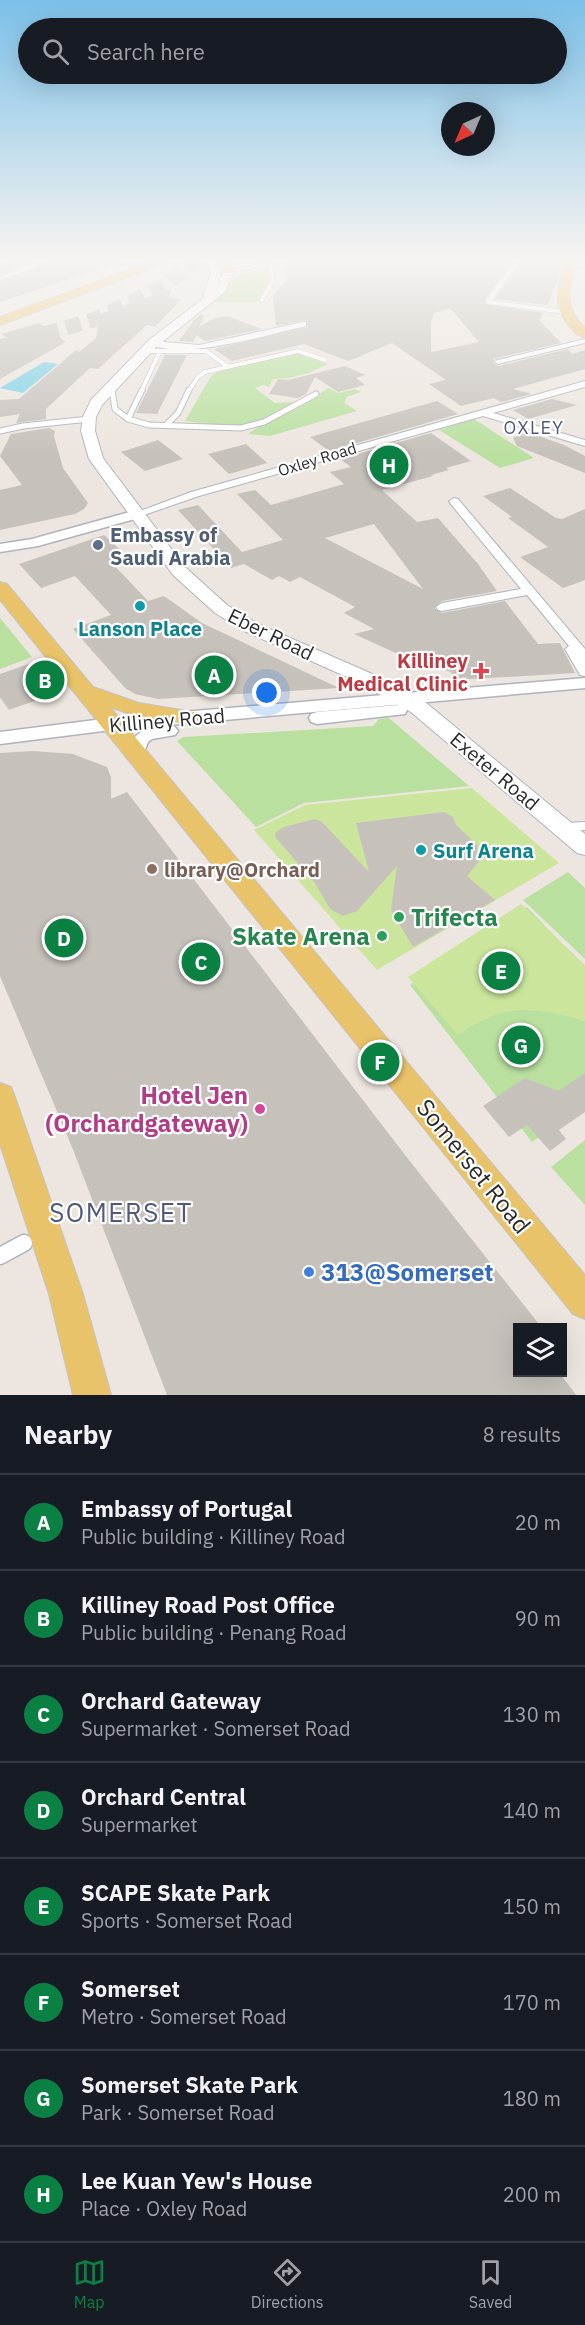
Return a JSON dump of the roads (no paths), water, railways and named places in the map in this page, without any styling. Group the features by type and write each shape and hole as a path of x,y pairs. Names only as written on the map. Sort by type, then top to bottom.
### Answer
{"main road":[{"path":"89,419 96,403 111,386 180,324"},
{"name":"Eber Road","path":"89,419 88,440 96,459 142,511 179,571 221,609 250,627 369,680 410,703"},
{"name":"Somerset Road","path":"0,588 585,1302"},
{"path":"86,692 136,709 197,719"},
{"name":"Exeter Road","path":"410,703 585,847"},
{"path":"0,1097 66,1294 92,1395"}],"street":[{"path":"152,348 199,347 303,324"},
{"path":"498,361 585,340"},
{"name":"Oxley Road","path":"0,548 33,543 480,412 585,384"},
{"path":"480,412 585,443"},
{"path":"454,501 484,533 585,657"},
{"name":"Oxley Road","path":"0,543 59,532 142,511"},
{"path":"442,607 529,591"},
{"path":"566,636 585,672"},
{"name":"Killiney Road","path":"135,754 139,740 148,733 585,683"},
{"name":"Killiney Road","path":"0,738 111,724 585,692"},
{"path":"0,1256 24,1243"}],"lane":[{"path":"128,418 152,348 206,351 227,366"},
{"path":"166,425 176,417 195,378 209,370 298,351 325,360"},
{"path":"111,386 115,409 128,418 149,424 216,428 255,425 316,394"},
{"path":"0,431 23,426 89,419"},
{"path":"562,828 585,826"}],"water":[{"path":"44,362 58,364 23,393 0,388"}],"tunnel":[{"path":"0,347 79,324"}],"place":[{"name":"Lee Kuan Yew's House","path":"389,465"},
{"name":"Embassy of Saudi Arabia","path":"98,545"},
{"name":"Lanson Place","path":"140,606"},
{"name":"Killiney Medical Clinic","path":"481,671"},
{"name":"Embassy of Portugal","path":"214,675"},
{"name":"Killiney Road Post Office","path":"45,680"},
{"name":"Surf Arena","path":"421,850"},
{"name":"library@Orchard","path":"152,869"},
{"name":"Trifecta","path":"399,917"},
{"name":"Skate Arena","path":"382,936"},
{"name":"Orchard Central","path":"64,938"},
{"name":"Orchard Gateway","path":"201,962"},
{"name":"SCAPE Skate Park","path":"501,971"},
{"name":"Somerset Skate Park","path":"521,1045"},
{"name":"Somerset","path":"380,1062"},
{"name":"Hotel Jen (Orchardgateway)","path":"260,1109"},
{"name":"313@Somerset","path":"309,1272"}],"district":[{"name":"OXLEY","path":"534,427"},
{"name":"SOMERSET","path":"121,1212"}]}
